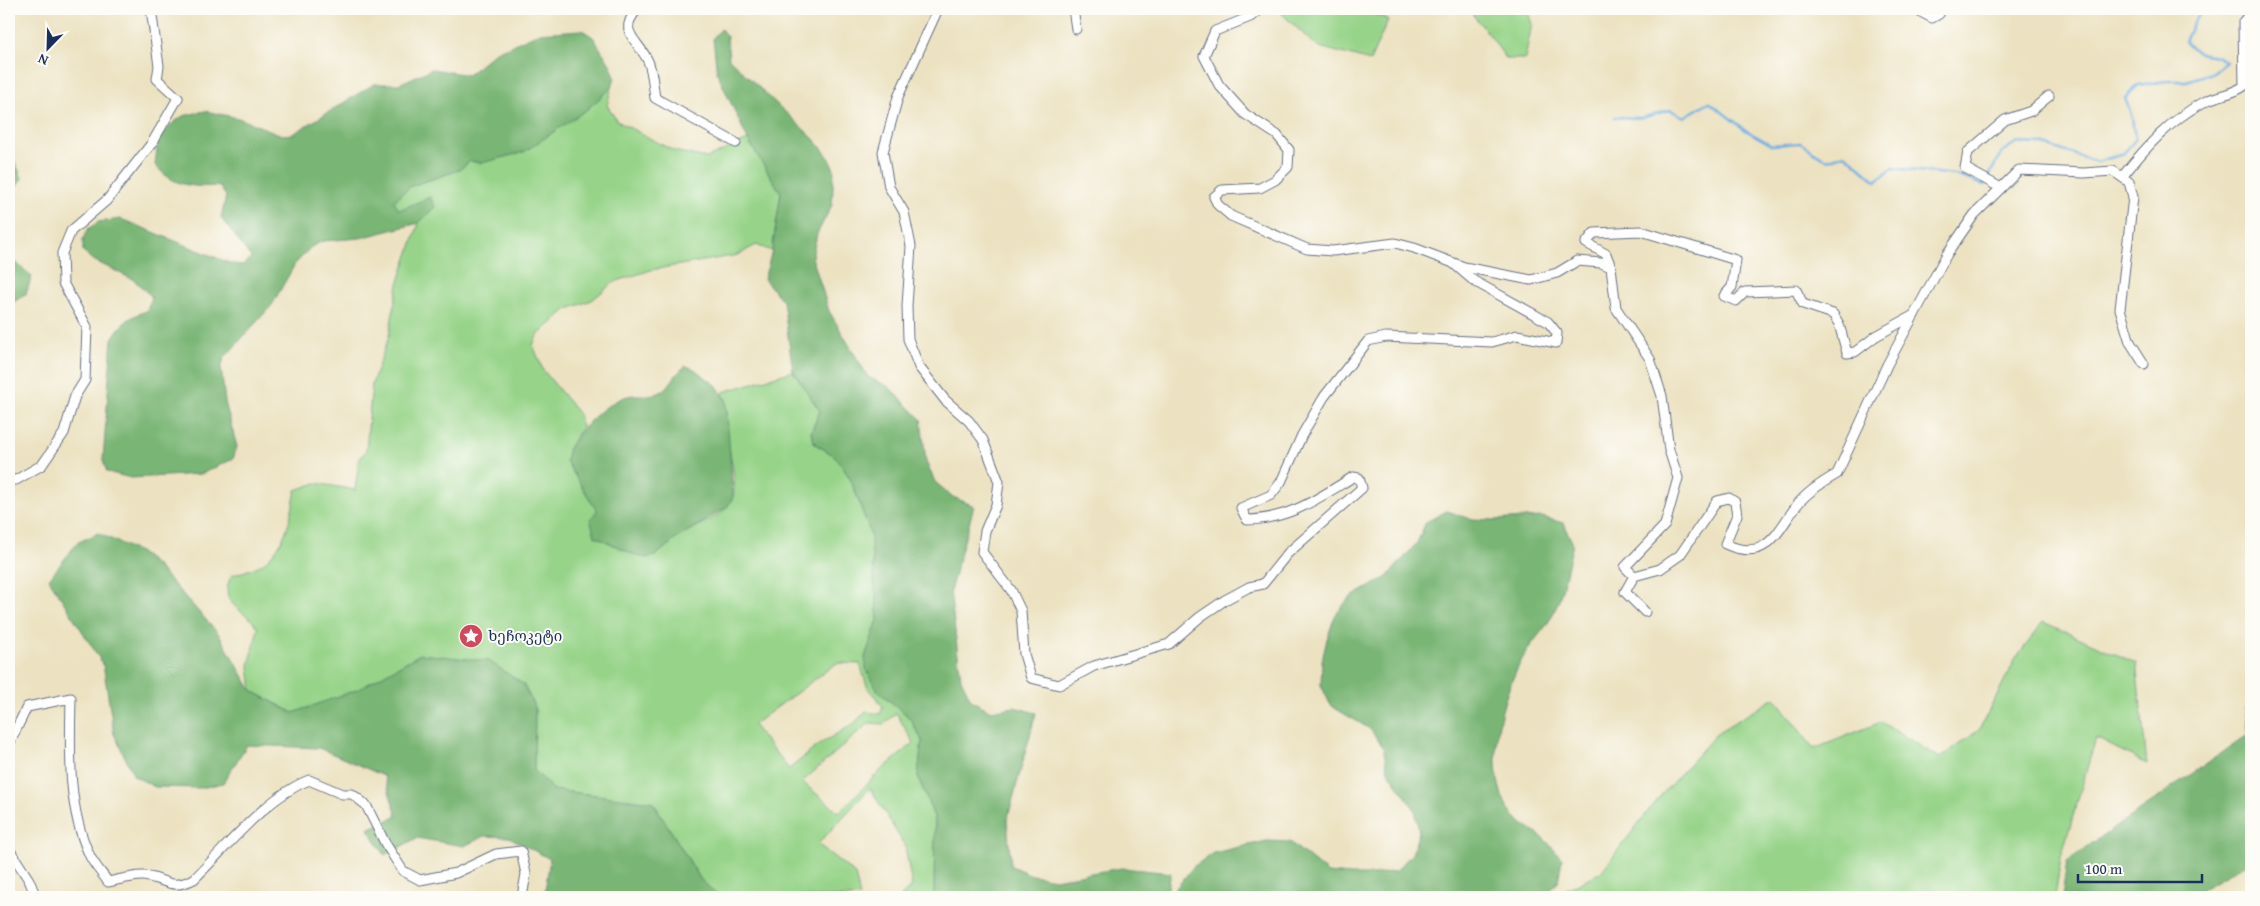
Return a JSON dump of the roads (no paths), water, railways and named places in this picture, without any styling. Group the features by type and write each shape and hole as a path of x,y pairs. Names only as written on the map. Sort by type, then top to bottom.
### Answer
{"street":[{"path":"9,480 16,480 42,465 64,432 75,396 85,380 87,327 63,283 62,253 71,231 108,200 152,143 178,98 157,79 159,66 151,9"},
{"path":"638,9 629,18 628,31 648,60 655,98 736,143"},
{"path":"938,9 898,97 883,152 889,187 904,212 911,246 907,306 908,339 919,367 945,400 969,420 983,440 987,455 999,482 996,504 985,532 982,552 1011,590 1021,611 1024,654 1031,678 1059,685 1094,666 1169,644 1200,617 1225,600 1249,587 1263,584 1288,553 1362,488 1359,478 1353,477 1302,508 1267,520 1247,520 1241,508 1271,495 1281,482 1302,435 1324,397 1368,341 1386,336 1492,342 1517,335 1556,343 1557,333 1548,322 1474,281 1453,263"},
{"path":"1073,9 1076,28"},
{"path":"1261,9 1250,18 1215,31 1204,56 1218,85 1244,114 1277,135 1289,150 1288,167 1275,180 1260,188 1222,190 1214,197 1218,206 1231,216 1307,249 1333,251 1373,244 1395,243 1464,267 1531,280 1557,273 1577,261 1601,263 1612,267"},
{"path":"1915,9 1932,18 1939,14 1942,9"},
{"path":"2122,177 2146,147 2176,119 2206,100 2237,91 2244,86 2244,22 2251,12"},
{"path":"2000,188 1965,168 1968,152 2005,120 2031,111 2049,96"},
{"path":"1645,612 1625,592 1634,576 1660,569 1680,555 1717,501 1730,498 1736,502 1737,515 1725,544 1738,550 1763,548 1781,531 1798,504 1823,482 1837,474 1887,366 1947,254 1974,215 2019,170 2084,173 2113,170 2129,182 2133,197 2120,309 2130,342 2144,364"},
{"path":"1634,576 1625,567 1665,525 1678,478 1669,450 1662,396 1650,359 1616,308 1612,267 1606,254 1586,243 1594,233 1641,232 1736,260 1732,287 1724,296 1736,301 1745,292 1796,290 1803,304 1833,314 1839,324 1847,353 1855,352 1876,336 1914,315"},
{"path":"9,744 27,708 72,698 72,790 77,824 90,856 108,882 144,876 171,885 183,885 194,879 260,814 294,786 309,780 342,794 352,794 366,806 384,843 404,871 420,880 456,873 496,854 521,851 526,874 522,897"},
{"path":"9,849 29,880 36,897"}],"waterway":[{"path":"1615,117 1641,118 1670,110 1684,117 1709,102 1747,131 1772,145 1800,143 1827,160 1845,154 1876,181 1892,168 1955,175 1984,185 2002,152 2018,143 2042,144 2097,162 2123,154 2135,140 2132,117 2125,98 2138,85 2167,81 2186,81 2212,73 2226,62 2217,56 2198,53 2185,41 2203,9"}],"place":[{"name":"ხეჩოკეტი","path":"471,636"}]}
